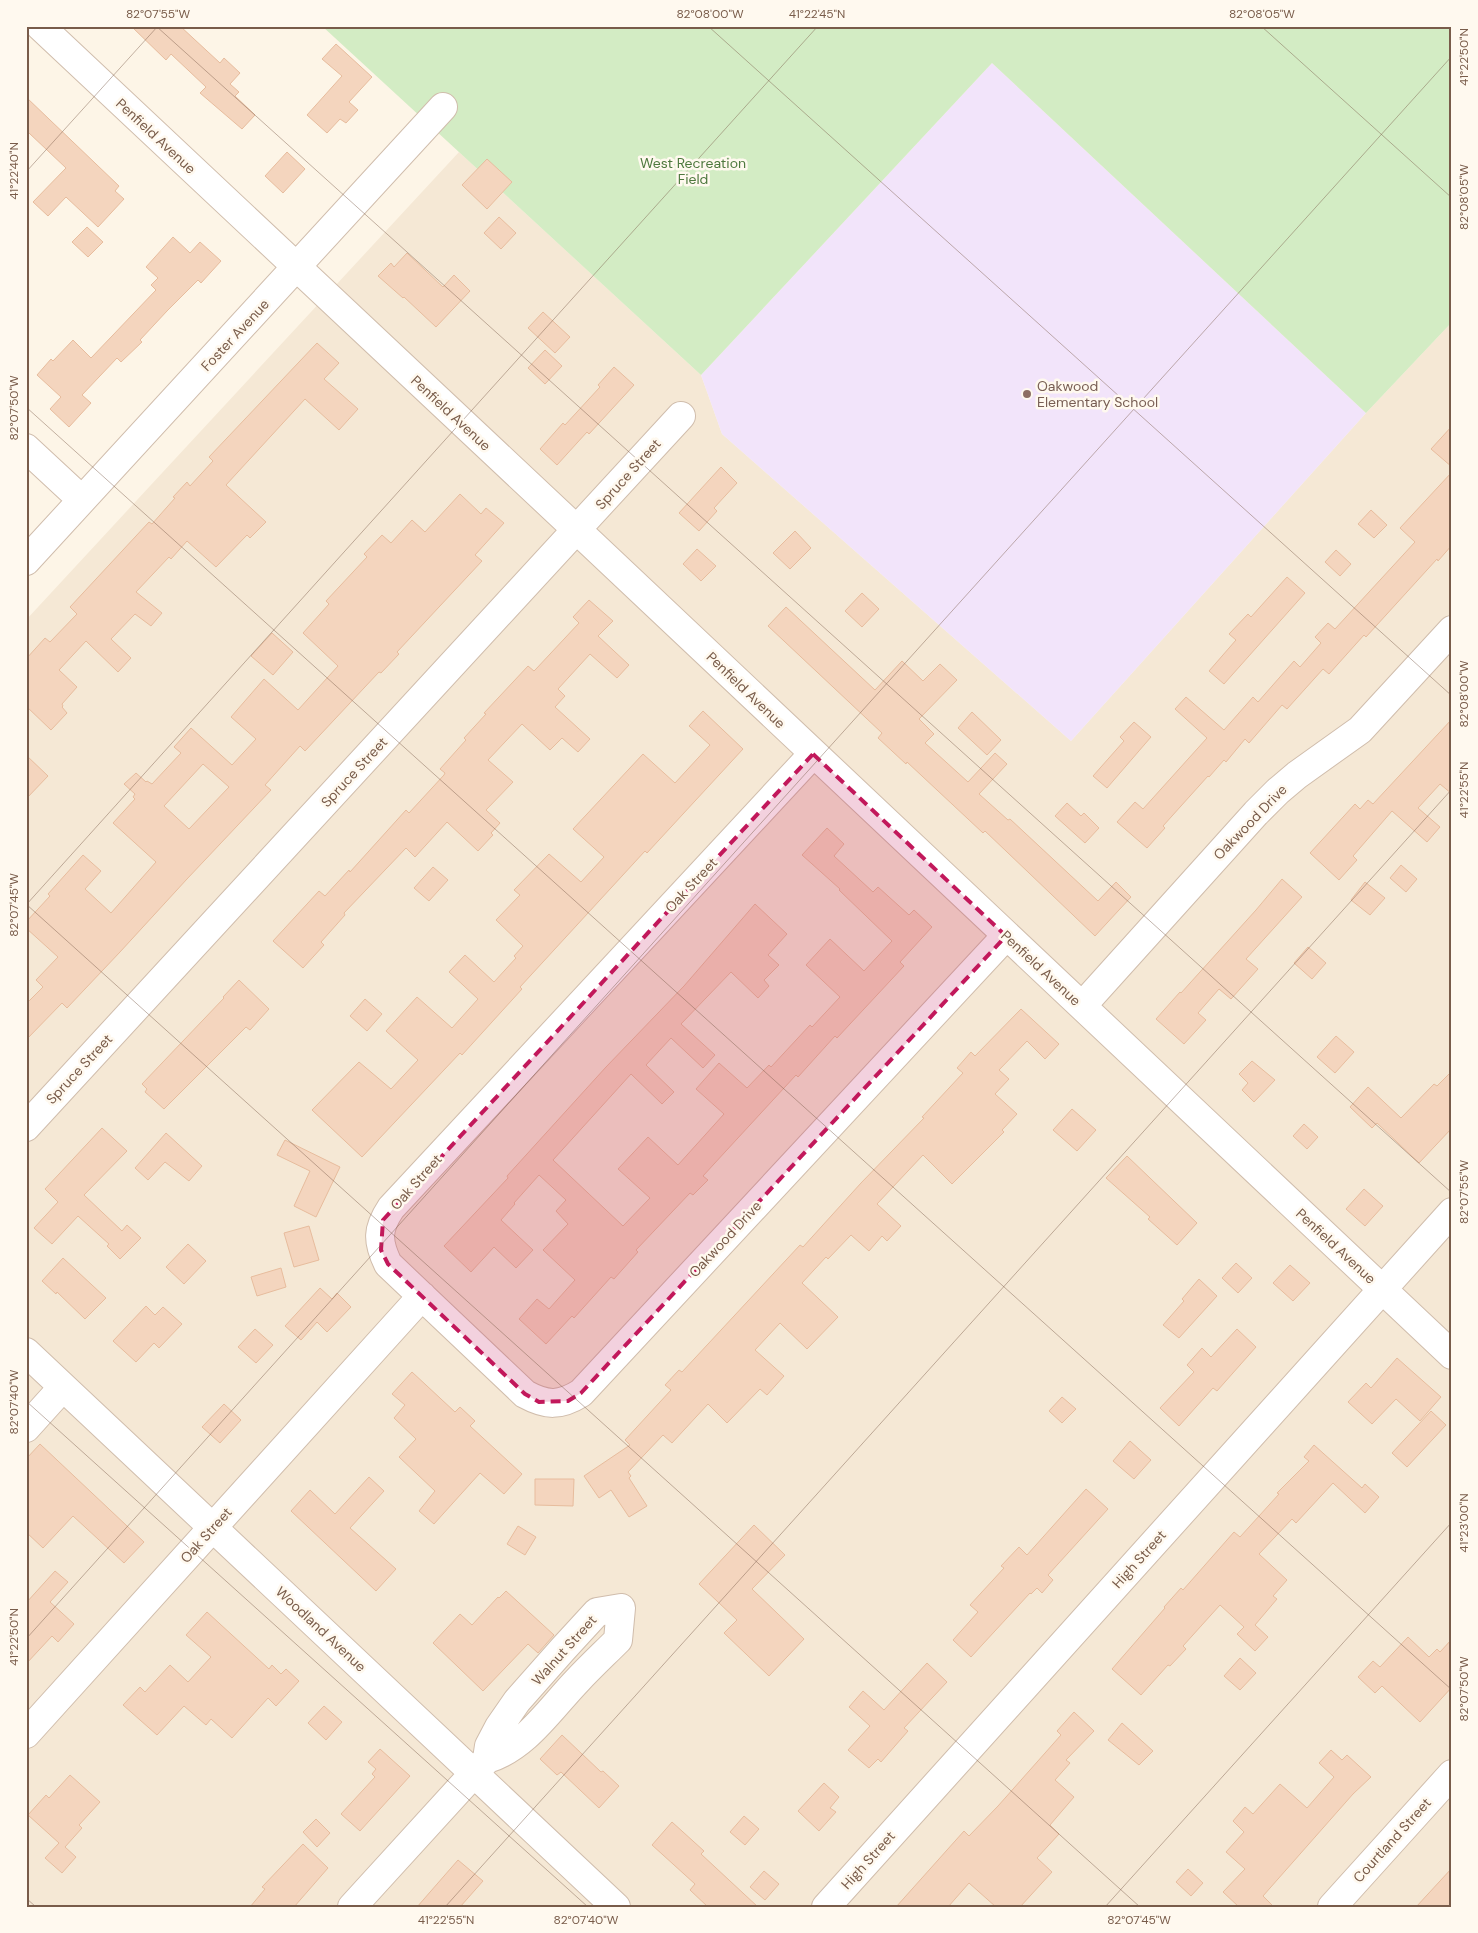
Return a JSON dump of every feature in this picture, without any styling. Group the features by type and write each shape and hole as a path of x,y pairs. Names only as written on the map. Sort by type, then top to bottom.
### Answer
{"street":[{"name":"Penfield Avenue","path":"40,26 1452,1355"},
{"name":"Foster Avenue","path":"26,561 443,108"},
{"name":"Spruce Street","path":"26,1127 682,416"},
{"path":"26,448 82,500"},
{"name":"Oakwood Drive","path":"1082,1006 1256,813 1278,791 1298,775 1360,730 1452,630"},
{"name":"Oak Street","path":"26,1734 422,1296 388,1264 381,1250 379,1235 383,1220 391,1208 813,754"},
{"name":"Oakwood Drive","path":"422,1296 525,1394 538,1402 553,1404 568,1401 575,1397 581,1393 1006,936"},
{"name":"High Street","path":"826,1907 1452,1212"},
{"name":"Woodland Avenue","path":"26,1352 213,1527 480,1766 616,1907"},
{"path":"26,1428 63,1387"},
{"name":"Walnut Street","path":"352,1907 480,1766 515,1745 534,1728 576,1681 618,1640 621,1608 597,1612 563,1649 517,1701 499,1727 480,1766"},
{"name":"Courtland Street","path":"1332,1907 1452,1774"}],"highlighted area":[{"path":"813,754 1006,936 581,1393 568,1401 539,1402 525,1394 388,1264 381,1250 383,1220"}],"shaded area":[{"name":"Oakwood Elementary School","path":"992,63 1366,413 1071,741 722,434 701,375"},
{"path":"459,152 701,375 722,434 1071,741 1366,413 1452,322 1452,1907 26,1907 26,620"}],"green space":[{"name":"West Recreation Field","path":"322,26 1452,26 1452,322 1366,413 992,63 701,375"}],"building":[{"path":"131,26 180,26 220,63 224,58 240,73 230,84 239,92 235,96 255,115 242,129 200,93 206,87 171,54 166,60"},
{"path":"336,44 372,77 349,102 358,110 346,123 340,119 327,133 307,115 342,76 322,59"},
{"path":"26,97 119,186 115,191 124,199 98,227 66,197 48,216 33,202 66,168 29,133 26,136"},
{"path":"287,152 305,169 283,193 265,176"},
{"path":"487,159 512,182 487,209 462,185"},
{"path":"499,217 516,233 501,249 484,233"},
{"path":"87,227 103,242 88,257 72,242"},
{"path":"173,237 190,253 200,242 221,261 201,283 198,280 167,311 140,340 142,342 121,362 117,358 82,395 91,403 69,427 50,409 61,397 37,375 51,359 53,361 73,340 91,358 156,290 151,285 158,278 146,267"},
{"path":"407,253 443,287 454,275 470,291 436,327 378,276 391,263 394,267"},
{"path":"543,312 570,337 555,353 528,328"},
{"path":"317,343 339,363 324,379 358,409 339,430 305,399 226,485 266,522 250,538 247,535 216,567 187,541 171,559 169,557 136,592 162,613 151,626 135,614 111,639 131,658 118,672 86,641 59,670 77,687 62,704 67,713 51,730 26,706 26,659 45,638 50,642 77,614 70,607 149,522 152,524 187,482 190,486 213,461 209,457"},
{"path":"545,350 562,366 545,384 528,368"},
{"path":"614,367 634,385 589,434 587,432 557,465 540,449 563,423 565,425 600,387 598,385"},
{"path":"1452,426 1452,467 1431,449"},
{"path":"721,467 737,483 714,508 717,511 699,531 679,513"},
{"path":"1452,472 1452,545 1366,637 1364,635 1329,674 1323,669 1287,709 1282,705 1249,743 1245,739 1226,762 1224,760 1208,776 1163,826 1165,828 1147,848 1117,822 1135,802 1143,809 1207,738 1175,709 1186,697 1224,730 1253,697 1258,702 1294,661 1300,667 1321,643 1315,637 1328,623 1335,629 1415,542 1400,528"},
{"path":"460,494 481,514 486,508 504,523 475,555 482,561 397,652 399,654 381,673 379,672 305,751 300,746 265,785 271,790 67,1008 62,1003 26,1040 26,1004 43,987 36,980 58,957 26,928 26,922 83,855 101,871 85,889 111,913 156,862 113,823 135,799 133,797 135,794 124,784 136,773 146,782 152,784 181,753 174,747 191,728 232,765 256,739 231,717 264,679 298,710 338,666 303,633 329,604 326,601 367,557 364,554 382,535 391,543 412,520 425,532","holes":["203,764 229,787 189,829 164,806"]},
{"path":"1371,510 1387,525 1374,538 1358,524"},
{"path":"795,531 811,548 790,569 773,553"},
{"path":"697,549 716,566 701,581 683,564"},
{"path":"1336,550 1351,564 1340,576 1325,562"},
{"path":"1287,577 1305,593 1224,684 1209,671 1236,640 1229,634 1248,614 1251,617"},
{"path":"862,593 879,609 862,627 845,611"},
{"path":"589,600 613,621 598,636 629,665 617,678 590,654 558,689 565,696 555,707 590,739 578,752 562,738 550,750 522,724 488,760 513,782 486,810 500,823 491,833 493,835 478,851 447,822 415,857 406,848 344,913 345,915 321,942 324,945 303,968 273,941 319,891 325,896 349,870 350,872 406,810 409,813 444,775 445,773 440,769 466,740 464,738 486,714 484,713 528,666 534,671 579,623 573,617"},
{"path":"786,607 875,690 902,661 923,681 940,664 957,680 919,719 934,734 925,743 968,782 995,753 1007,764 979,794 1008,820 1010,819 1098,901 1116,882 1131,897 1095,936 985,831 983,833 907,762 906,764 878,738 882,733 768,626"},
{"path":"272,633 293,652 273,675 251,656"},
{"path":"703,711 743,749 647,853 645,851 520,987 522,989 462,1055 460,1053 362,1157 312,1110 359,1062 391,1089 418,1060 386,1031 417,997 452,1028 478,999 449,972 465,955 494,982 516,958 514,956 523,946 496,920 520,895 514,890 549,854 581,882 604,857 573,829 643,754 675,783 710,745 689,726"},
{"path":"972,712 1001,740 987,755 958,728"},
{"path":"1452,719 1452,794 1440,784 1418,808 1440,827 1427,842 1392,811 1353,856 1357,860 1339,880 1310,853 1355,804 1360,809 1368,800 1373,804"},
{"path":"1134,722 1151,737 1107,788 1093,776 1124,741 1120,737"},
{"path":"26,755 48,776 26,799"},
{"path":"1067,803 1081,816 1084,813 1099,828 1085,843 1055,816"},
{"path":"827,828 844,844 834,856 873,892 878,887 909,915 914,910 932,927 900,962 904,966 837,1038 835,1036 798,1077 796,1075 703,1176 708,1180 693,1195 690,1193 636,1250 638,1252 614,1279 611,1277 574,1318 572,1316 546,1344 519,1319 537,1299 549,1309 575,1280 543,1250 568,1224 556,1211 566,1200 539,1175 501,1220 533,1250 516,1268 494,1247 471,1272 444,1246 508,1178 507,1176 606,1067 684,986 755,904 787,934 768,955 779,965 764,980 769,986 758,998 731,972 681,1024 715,1055 703,1068 671,1038 646,1065 674,1092 662,1104 631,1074 553,1160 623,1226 650,1198 618,1169 648,1137 678,1165 724,1114 696,1089 719,1063 747,1088 769,1065 771,1067 810,1025 812,1027 840,997 806,965 830,939 864,971 892,941 840,889 802,855"},
{"path":"1401,865 1417,879 1406,892 1390,878"},
{"path":"433,867 448,880 429,901 414,888"},
{"path":"1282,879 1302,897 1246,959 1258,969 1231,999 1219,989 1198,1013 1206,1020 1184,1044 1156,1019"},
{"path":"1365,882 1385,898 1370,915 1351,900"},
{"path":"1308,947 1326,963 1312,979 1294,963"},
{"path":"239,980 269,1009 250,1030 246,1027 164,1109 145,1092 147,1089 142,1084"},
{"path":"365,999 382,1014 367,1031 350,1016"},
{"path":"1021,1009 1059,1044 1045,1059 1027,1041 999,1070 1009,1079 995,1094 1017,1114 1002,1130 1004,1132 952,1184 923,1155 877,1204 901,1226 887,1241 882,1236 869,1251 851,1235 828,1259 826,1257 802,1283 838,1317 807,1349 780,1323 755,1350 784,1376 767,1395 760,1389 727,1423 708,1404 672,1443 663,1435 628,1472 631,1476 629,1478 647,1506 629,1517 611,1490 599,1498 584,1476 630,1445 625,1440 671,1390 665,1385 679,1370 682,1372 800,1245 803,1247 924,1118 922,1117 963,1073 957,1068 971,1052 975,1056"},
{"path":"1336,1036 1354,1052 1335,1073 1317,1057"},
{"path":"1252,1061 1275,1080 1254,1102 1242,1090 1248,1083 1239,1074"},
{"path":"1452,1071 1452,1128 1419,1163 1377,1123 1372,1128 1350,1107 1368,1087 1401,1118 1434,1084 1437,1086"},
{"path":"1072,1109 1096,1130 1077,1151 1053,1130"},
{"path":"1304,1124 1318,1137 1307,1149 1293,1136"},
{"path":"102,1128 127,1151 84,1195 122,1231 127,1225 141,1238 120,1259 107,1246 109,1244 78,1216 52,1244 34,1228 58,1202 45,1189"},
{"path":"166,1133 202,1166 189,1181 165,1162 148,1180 135,1168"},
{"path":"285,1140 340,1167 316,1217 294,1206 310,1171 277,1155"},
{"path":"1127,1156 1197,1223 1177,1245 1148,1219 1150,1217 1106,1178"},
{"path":"1364,1189 1383,1206 1365,1226 1346,1209"},
{"path":"309,1226 319,1260 294,1267 284,1233"},
{"path":"188,1244 206,1261 184,1284 166,1267"},
{"path":"63,1258 106,1298 85,1319 57,1292 56,1294 42,1281"},
{"path":"1236,1263 1252,1278 1238,1293 1222,1278"},
{"path":"1290,1265 1310,1283 1293,1301 1273,1283"},
{"path":"281,1268 286,1287 257,1296 251,1277"},
{"path":"1199,1279 1217,1296 1179,1338 1163,1325 1184,1301 1182,1299"},
{"path":"320,1288 332,1299 337,1293 351,1307 327,1332 317,1322 301,1340 285,1326"},
{"path":"146,1306 155,1315 163,1307 182,1324 159,1348 154,1343 136,1362 113,1341"},
{"path":"255,1329 273,1345 256,1363 238,1347"},
{"path":"1237,1329 1256,1347 1217,1391 1213,1388 1179,1426 1160,1408 1194,1372 1187,1365 1202,1348 1211,1357"},
{"path":"1397,1358 1441,1397 1420,1421 1396,1399 1372,1424 1348,1402 1366,1383 1371,1388"},
{"path":"412,1372 455,1412 460,1407 475,1421 470,1426 522,1474 504,1494 480,1473 434,1524 419,1511 435,1491 399,1457 416,1439 394,1418 405,1405 392,1394"},
{"path":"1062,1397 1076,1409 1062,1423 1049,1411"},
{"path":"224,1404 241,1420 220,1443 202,1427"},
{"path":"1431,1411 1446,1425 1407,1467 1392,1453"},
{"path":"1130,1441 1151,1460 1134,1479 1113,1461"},
{"path":"40,1444 144,1542 124,1563 73,1516 43,1548 26,1532 26,1459"},
{"path":"1314,1445 1362,1488 1365,1484 1379,1497 1365,1513 1333,1483 1296,1523 1292,1519 1259,1554 1287,1580 1273,1596 1277,1599 1255,1625 1268,1637 1255,1651 1237,1634 1244,1627 1220,1605 1183,1646 1186,1649 1170,1666 1168,1665 1141,1695 1112,1669 1164,1607 1181,1588 1183,1590 1234,1532 1240,1537 1279,1494 1277,1493 1309,1461 1304,1457"},
{"path":"369,1477 384,1491 350,1528 396,1569 376,1591 291,1511 310,1490 335,1514"},
{"path":"535,1479 574,1479 573,1506 535,1505"},
{"path":"1086,1489 1108,1509 1048,1575 1053,1580 1042,1593 1037,1588 1030,1593 971,1657 953,1640 978,1612 970,1605 1004,1568 1001,1566 1019,1547 1027,1555"},
{"path":"754,1525 785,1555 752,1589 804,1639 769,1676 724,1633 737,1620 699,1584"},
{"path":"518,1526 536,1537 525,1555 507,1544"},
{"path":"55,1571 68,1582 50,1602 74,1624 58,1642 52,1636 26,1664 26,1603"},
{"path":"506,1591 554,1635 538,1653 528,1644 483,1691 433,1643 460,1614 472,1625"},
{"path":"207,1612 269,1669 272,1665 281,1674 286,1669 299,1681 276,1706 268,1698 232,1738 211,1719 206,1725 184,1706 157,1735 123,1705 140,1687 145,1692 170,1665 188,1682 211,1657 186,1635"},
{"path":"1408,1637 1429,1657 1437,1649 1440,1652 1452,1639 1452,1687 1420,1722 1382,1686 1375,1693 1358,1677 1373,1661 1380,1667"},
{"path":"1240,1658 1256,1673 1240,1690 1224,1676"},
{"path":"927,1663 947,1682 904,1728 908,1731 881,1762 878,1759 869,1768 848,1750 870,1726 849,1707 863,1691 884,1710"},
{"path":"324,1706 342,1722 326,1740 308,1723"},
{"path":"1074,1712 1094,1731 1066,1760 1070,1763 1055,1780 1074,1797 1050,1825 1059,1834 1037,1858 1052,1872 1020,1907 996,1907 969,1883 948,1907 896,1907 964,1831 969,1836 998,1806 1061,1735 1057,1731"},
{"path":"1122,1723 1153,1751 1139,1765 1108,1740"},
{"path":"562,1735 601,1772 603,1771 619,1786 599,1808 561,1772 557,1775 540,1759"},
{"path":"380,1749 410,1776 360,1831 341,1814 375,1777 372,1774 376,1769 368,1762"},
{"path":"1331,1750 1342,1760 1347,1755 1371,1777 1353,1794 1263,1896 1274,1907 1239,1907 1223,1892 1245,1869 1226,1852 1244,1832 1233,1821 1245,1807 1253,1814 1280,1784 1307,1808 1334,1777 1319,1763"},
{"path":"70,1775 100,1802 79,1825 82,1828 65,1847 76,1857 62,1873 45,1858 59,1843 28,1815 46,1795 49,1798"},
{"path":"824,1783 839,1797 830,1808 836,1812 819,1831 798,1811"},
{"path":"744,1816 759,1829 745,1845 730,1832"},
{"path":"316,1819 330,1833 317,1847 303,1832"},
{"path":"672,1822 704,1851 701,1854 758,1907 708,1907 690,1890 695,1884 652,1845"},
{"path":"303,1844 328,1868 294,1907 250,1907 265,1889 262,1887"},
{"path":"458,1860 483,1881 460,1907 417,1907"},
{"path":"1452,1868 1452,1907 1416,1907"},
{"path":"1188,1869 1203,1883 1191,1896 1176,1882"},
{"path":"764,1871 779,1884 765,1900 750,1887"}],"place":[{"name":"Oakwood Elementary School","path":"1027,394"}]}
